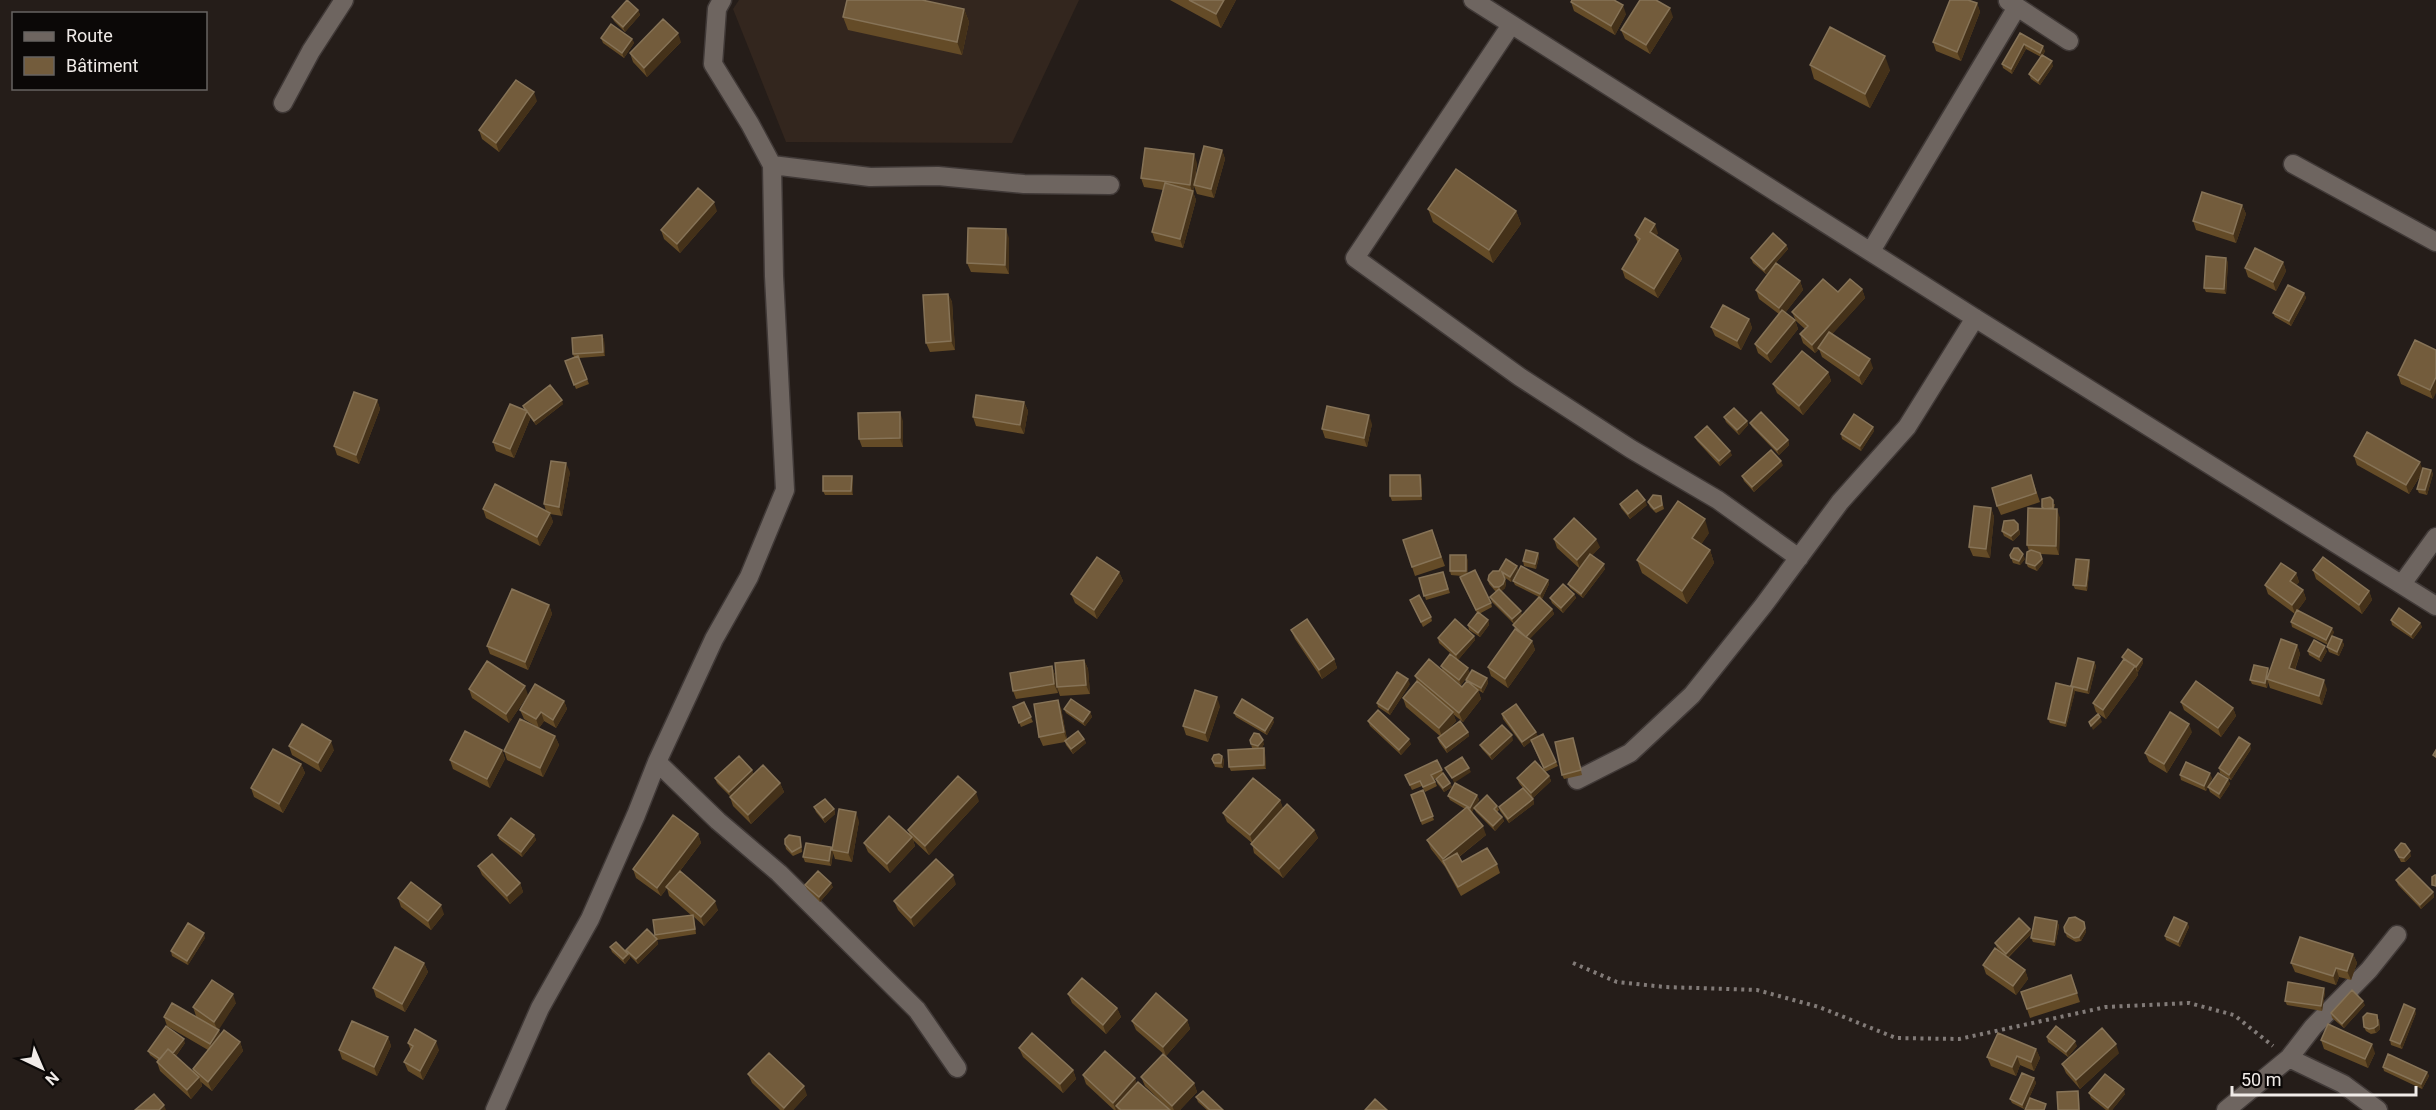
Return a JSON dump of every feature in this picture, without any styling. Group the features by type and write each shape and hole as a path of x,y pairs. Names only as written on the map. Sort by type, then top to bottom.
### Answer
{"street":[{"path":"283,103 311,51 344,0"},
{"path":"495,1110 540,1008 590,918 657,762 714,639 749,577 784,490 774,276 772,165 713,64 717,9 722,0"},
{"path":"1473,0 2436,606"},
{"path":"1871,251 2011,3 2069,41"},
{"path":"1511,25 1355,258 1520,377 1631,449 1718,500 1799,558"},
{"path":"772,165 870,177 938,176 1024,184 1110,185"},
{"path":"2293,165 2436,242"},
{"path":"1577,780 1630,753 1692,695 1840,502 1907,427 1975,318"},
{"path":"2402,584 2436,537"},
{"path":"657,762 718,820 779,873 917,1010 957,1068"},
{"path":"2226,1110 2289,1058 2313,1027 2369,970 2397,935"},
{"path":"2289,1058 2343,1084 2378,1110"}],"path":[{"path":"1573,963 1617,982 1665,987 1757,990 1818,1007 1896,1038 1959,1039 2106,1008 2189,1003 2234,1015 2289,1058"}],"shaded area":[{"path":"739,0 1079,0 1012,143 786,142 733,9"}],"building":[{"path":"627,0 638,10 623,27 612,17"},
{"path":"847,0 922,0 964,9 957,42 843,17"},
{"path":"1189,0 1224,0 1216,14"},
{"path":"1572,0 1614,0 1623,5 1611,26 1571,2"},
{"path":"1640,0 1656,0 1670,8 1646,45 1621,30"},
{"path":"1950,0 1968,0 1977,3 1957,52 1933,42"},
{"path":"663,19 678,33 644,68 630,53"},
{"path":"611,24 632,39 622,53 601,38"},
{"path":"1830,27 1885,56 1865,94 1810,65"},
{"path":"2020,33 2043,46 2040,53 2024,44 2011,69 2002,64"},
{"path":"2042,55 2052,61 2038,81 2029,74"},
{"path":"516,80 534,92 496,143 479,130"},
{"path":"1204,146 1222,150 1211,189 1194,185"},
{"path":"1145,148 1194,154 1190,185 1141,178"},
{"path":"1456,169 1516,211 1489,250 1428,209"},
{"path":"1165,183 1193,191 1180,239 1152,232"},
{"path":"698,188 714,202 677,244 661,230"},
{"path":"2202,192 2242,205 2233,234 2193,221"},
{"path":"1645,218 1655,224 1650,232 1678,250 1654,289 1622,269 1640,239 1635,235"},
{"path":"968,228 1006,229 1005,265 967,263"},
{"path":"1773,233 1786,245 1764,270 1751,258"},
{"path":"2255,248 2283,262 2273,282 2245,268"},
{"path":"2206,256 2226,258 2224,289 2204,288"},
{"path":"1776,263 1800,281 1779,308 1756,290"},
{"path":"1823,279 1838,292 1850,279 1862,289 1812,345 1800,334 1808,326 1792,312"},
{"path":"2288,285 2304,293 2289,321 2273,313"},
{"path":"948,294 951,341 926,343 923,295"},
{"path":"1723,305 1749,319 1737,341 1711,327"},
{"path":"1782,310 1795,320 1767,354 1755,344"},
{"path":"1829,332 1870,359 1859,376 1818,348"},
{"path":"602,335 603,352 573,354 572,338"},
{"path":"2415,340 2436,350 2436,377 2430,390 2398,375"},
{"path":"1802,351 1828,372 1799,406 1773,384"},
{"path":"578,356 587,379 574,385 565,361"},
{"path":"550,385 562,400 534,421 523,406"},
{"path":"354,392 377,400 356,455 334,446"},
{"path":"976,395 1024,402 1020,425 973,417"},
{"path":"510,404 527,411 510,449 493,442"},
{"path":"1327,406 1369,415 1364,438 1322,429"},
{"path":"1734,408 1747,421 1737,430 1724,417"},
{"path":"900,412 900,438 859,439 858,413"},
{"path":"1761,412 1788,440 1777,450 1750,423"},
{"path":"1854,414 1873,427 1860,446 1841,434"},
{"path":"1707,426 1730,451 1719,461 1695,437"},
{"path":"2367,432 2420,462 2406,485 2354,456"},
{"path":"1771,450 1781,461 1752,487 1742,476"},
{"path":"551,461 566,463 559,507 544,504"},
{"path":"2423,468 2431,470 2425,490 2417,489"},
{"path":"1390,475 1420,475 1421,496 1390,496"},
{"path":"2031,475 2036,493 1997,506 1992,488"},
{"path":"823,476 852,476 851,491 823,491"},
{"path":"495,484 550,513 537,537 483,509"},
{"path":"1637,490 1645,500 1628,514 1620,504"},
{"path":"1653,495 1661,496 1662,505 1654,509 1648,502"},
{"path":"2050,497 2053,500 2053,508 2044,509 2042,499"},
{"path":"1678,501 1705,519 1692,538 1710,550 1682,591 1637,560"},
{"path":"1974,506 1991,508 1986,549 1969,547"},
{"path":"2028,508 2057,509 2056,546 2027,545"},
{"path":"1574,518 1596,539 1577,560 1554,539"},
{"path":"2014,520 2018,524 2018,530 2011,536 2002,531 2004,521"},
{"path":"1432,530 1441,557 1412,567 1403,540"},
{"path":"2014,548 2018,548 2023,554 2019,561 2011,558 2010,555"},
{"path":"1526,550 1538,553 1535,564 1523,561"},
{"path":"2031,550 2040,553 2042,559 2035,566 2026,563 2027,552"},
{"path":"1590,554 1604,564 1581,594 1568,584"},
{"path":"1450,555 1466,555 1466,571 1450,571"},
{"path":"1097,557 1119,572 1094,610 1071,594"},
{"path":"2323,557 2369,591 2359,605 2313,570"},
{"path":"1506,559 1517,566 1510,577 1502,572 1505,579 1503,584 1494,587 1488,580 1489,575 1493,571 1499,571"},
{"path":"2076,559 2089,560 2086,586 2073,585"},
{"path":"2281,563 2296,573 2290,581 2303,590 2292,605 2265,585"},
{"path":"1521,566 1548,580 1540,594 1513,581"},
{"path":"1475,570 1491,603 1476,610 1460,577"},
{"path":"1443,572 1448,589 1424,596 1419,578"},
{"path":"1563,584 1574,594 1561,608 1550,598"},
{"path":"512,589 549,605 525,662 487,646"},
{"path":"1499,589 1521,611 1512,619 1490,597"},
{"path":"1419,595 1431,617 1421,622 1410,600"},
{"path":"1539,597 1552,609 1526,637 1513,625"},
{"path":"2399,608 2420,623 2411,635 2391,620"},
{"path":"2297,610 2332,628 2326,640 2291,622"},
{"path":"1478,612 1488,620 1478,633 1468,625"},
{"path":"1307,619 1334,659 1319,670 1291,630"},
{"path":"1455,619 1474,636 1456,655 1438,638"},
{"path":"1515,629 1532,641 1505,679 1488,667"},
{"path":"2332,636 2342,640 2337,652 2327,647"},
{"path":"2281,639 2297,645 2289,668 2324,680 2319,696 2267,679"},
{"path":"2314,640 2325,646 2319,657 2308,651"},
{"path":"2128,649 2142,659 2136,667 2122,657"},
{"path":"1450,654 1468,668 1459,680 1441,666"},
{"path":"2078,658 2094,662 2087,690 2071,686"},
{"path":"1429,659 1462,687 1467,681 1478,690 1459,713 1415,676"},
{"path":"2124,659 2135,666 2103,710 2093,703"},
{"path":"1084,660 1086,685 1057,687 1055,663"},
{"path":"487,661 525,686 506,714 469,689"},
{"path":"2254,665 2268,668 2265,683 2250,680"},
{"path":"1052,666 1054,684 1013,691 1010,673"},
{"path":"1472,670 1487,678 1481,688 1466,680"},
{"path":"1397,672 1408,679 1388,710 1377,703"},
{"path":"1417,681 1453,712 1439,728 1403,698"},
{"path":"2196,681 2233,708 2218,728 2181,702"},
{"path":"2056,683 2073,687 2065,723 2048,719"},
{"path":"535,684 564,701 553,720 541,712 536,719 520,710"},
{"path":"1195,690 1217,697 1205,733 1183,726"},
{"path":"1071,699 1090,712 1083,722 1064,709"},
{"path":"1242,699 1273,718 1265,731 1234,713"},
{"path":"1058,700 1064,732 1039,737 1034,704"},
{"path":"1024,702 1031,717 1019,723 1013,707"},
{"path":"1516,704 1536,732 1522,742 1502,714"},
{"path":"1378,710 1409,739 1399,750 1368,721"},
{"path":"2170,712 2189,724 2164,764 2145,753"},
{"path":"2098,714 2100,717 2091,726 2089,722"},
{"path":"520,719 555,736 540,768 504,751"},
{"path":"1460,721 1468,732 1446,748 1438,738"},
{"path":"302,724 331,741 318,763 289,746"},
{"path":"1502,725 1512,735 1490,755 1480,745"},
{"path":"465,731 502,750 487,779 450,760"},
{"path":"1078,731 1084,739 1071,749 1065,741"},
{"path":"1254,733 1259,734 1263,740 1258,746 1251,744 1250,740"},
{"path":"1543,734 1556,762 1544,768 1531,740"},
{"path":"2239,737 2250,744 2229,775 2219,768"},
{"path":"1573,738 1581,770 1562,775 1555,742"},
{"path":"1264,748 1264,765 1229,767 1228,750"},
{"path":"273,749 301,764 279,804 251,788"},
{"path":"1214,755 1222,756 1221,763 1214,763 1212,759"},
{"path":"739,756 752,770 729,792 715,778"},
{"path":"1462,757 1469,768 1452,778 1445,768"},
{"path":"1437,760 1442,770 1431,775 1435,782 1423,787 1420,781 1410,785 1405,775"},
{"path":"1535,761 1549,776 1531,793 1517,778"},
{"path":"2186,762 2210,773 2204,786 2180,775"},
{"path":"763,765 780,783 748,815 730,797"},
{"path":"1443,773 1450,783 1443,788 1436,779"},
{"path":"2218,773 2228,779 2219,794 2208,787"},
{"path":"958,776 976,792 925,846 908,830"},
{"path":"1253,778 1280,800 1250,835 1223,813"},
{"path":"1455,783 1477,795 1470,808 1448,796"},
{"path":"1523,788 1533,799 1508,819 1499,807"},
{"path":"1423,790 1433,816 1421,821 1411,795"},
{"path":"1487,795 1497,806 1494,809 1502,817 1493,826 1474,808"},
{"path":"825,799 834,809 823,818 814,807"},
{"path":"1287,804 1314,830 1279,869 1251,844"},
{"path":"1467,807 1483,826 1443,859 1427,840"},
{"path":"839,809 856,812 848,853 832,850"},
{"path":"673,815 698,834 657,888 633,869"},
{"path":"889,816 912,837 887,864 864,843"},
{"path":"511,818 534,835 521,852 498,835"},
{"path":"789,835 800,837 801,847 792,852 785,844 785,839"},
{"path":"806,843 831,847 829,861 803,857"},
{"path":"2401,843 2405,844 2410,851 2404,858 2399,857 2395,850"},
{"path":"1487,848 1497,864 1458,887 1443,861 1457,853 1462,862"},
{"path":"492,854 520,883 507,896 478,866"},
{"path":"936,859 953,875 911,918 894,901"},
{"path":"2409,868 2433,892 2420,905 2396,880"},
{"path":"680,871 715,901 701,917 666,887"},
{"path":"818,871 831,883 819,897 805,885"},
{"path":"2436,875 2436,886 2432,885 2432,877"},
{"path":"411,882 441,905 428,921 398,898"},
{"path":"693,915 695,929 655,935 653,920"},
{"path":"2035,917 2057,921 2054,942 2031,938"},
{"path":"2075,917 2084,922 2085,928 2079,937 2074,938 2065,932 2064,927 2069,918"},
{"path":"2174,917 2187,923 2178,942 2165,936"},
{"path":"2019,918 2030,929 2006,954 1995,943"},
{"path":"188,923 204,933 187,961 171,951"},
{"path":"647,929 657,939 636,959 626,950"},
{"path":"2300,937 2353,954 2347,971 2336,968 2333,976 2291,963"},
{"path":"616,942 628,954 623,959 610,947"},
{"path":"395,947 424,963 402,1004 373,988"},
{"path":"1995,948 2025,970 2013,986 1983,965"},
{"path":"2071,975 2077,993 2027,1009 2021,992"},
{"path":"1082,978 1117,1008 1103,1025 1068,994"},
{"path":"212,980 233,994 214,1022 193,1007"},
{"path":"2288,982 2324,988 2321,1006 2285,1001"},
{"path":"2352,990 2363,1001 2342,1024 2331,1013"},
{"path":"1156,993 1187,1020 1163,1047 1132,1021"},
{"path":"172,1003 219,1030 210,1044 164,1017"},
{"path":"2404,1004 2415,1009 2400,1044 2390,1040"},
{"path":"2367,1013 2377,1015 2378,1025 2374,1028 2364,1027 2363,1017"},
{"path":"352,1021 388,1037 374,1067 339,1050"},
{"path":"2328,1024 2372,1044 2365,1059 2321,1040"},
{"path":"166,1026 184,1039 173,1053 168,1049 160,1059 148,1051"},
{"path":"2056,1026 2075,1041 2066,1052 2047,1037"},
{"path":"2102,1028 2116,1044 2076,1080 2062,1064"},
{"path":"415,1029 436,1041 420,1071 404,1062 413,1046 408,1043"},
{"path":"224,1030 240,1042 208,1082 193,1069"},
{"path":"1032,1033 1073,1070 1060,1084 1019,1048"},
{"path":"1998,1033 2036,1049 2031,1062 2017,1056 2012,1067 1987,1057"},
{"path":"168,1049 199,1077 187,1090 157,1062"},
{"path":"1105,1051 1135,1078 1113,1103 1083,1075"},
{"path":"769,1053 804,1086 784,1108 748,1074"},
{"path":"1163,1054 1194,1083 1172,1106 1141,1077"},
{"path":"2388,1054 2427,1072 2421,1084 2383,1067"},
{"path":"2022,1073 2034,1078 2022,1105 2010,1099"},
{"path":"2105,1074 2124,1089 2108,1108 2089,1093"},
{"path":"1138,1082 1170,1110 1121,1110 1116,1106"},
{"path":"1203,1091 1223,1110 1210,1110 1196,1097"},
{"path":"2078,1091 2079,1110 2058,1110 2057,1092"},
{"path":"154,1094 164,1105 159,1110 135,1110"},
{"path":"2030,1098 2046,1104 2044,1110 2025,1110"},
{"path":"1375,1099 1387,1110 1365,1110"}]}
